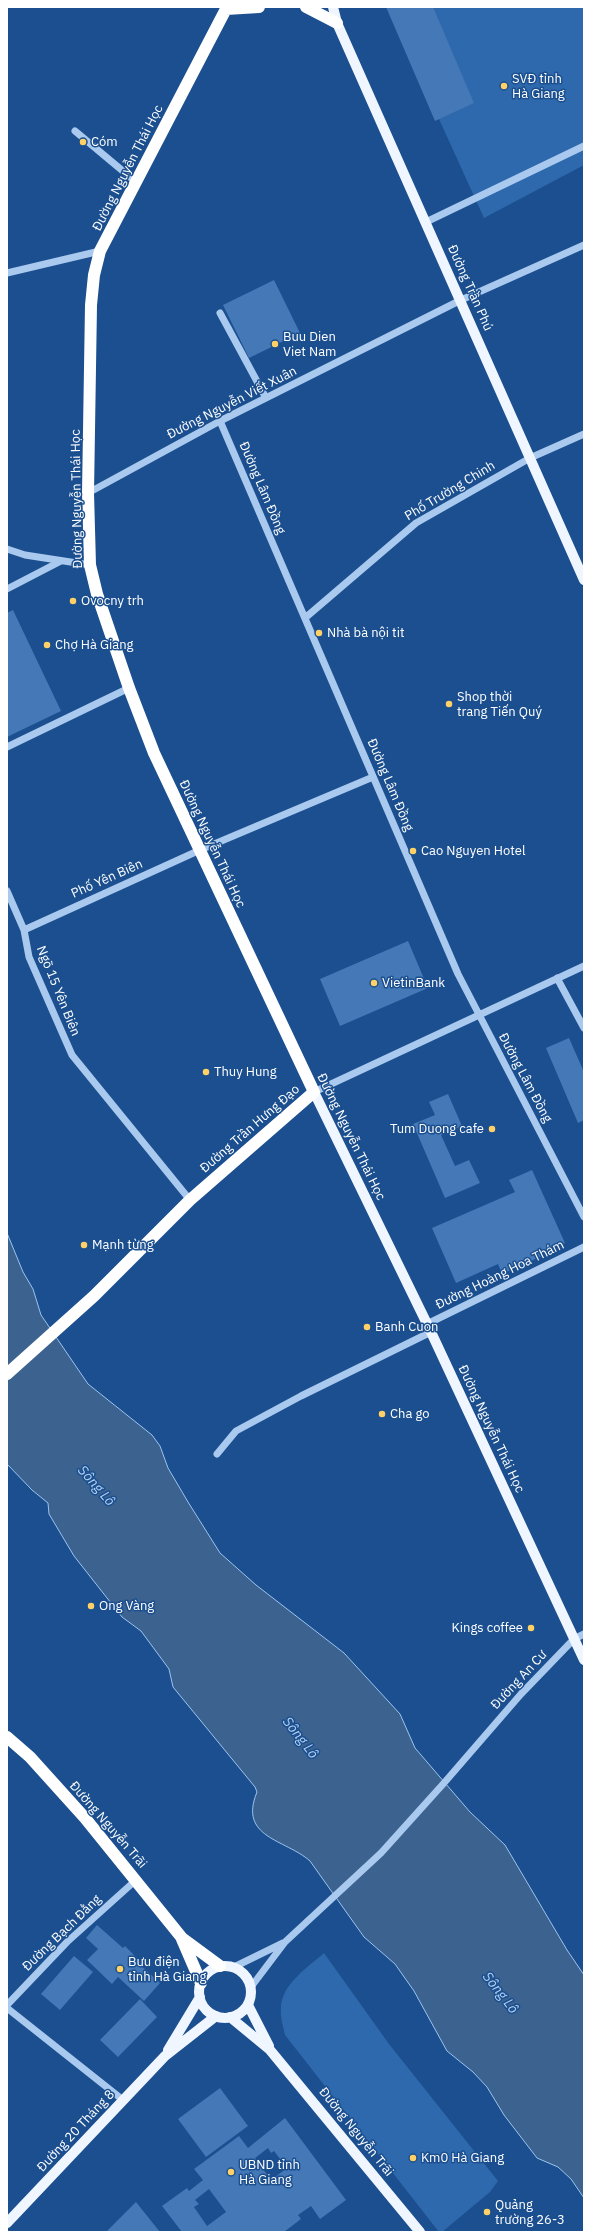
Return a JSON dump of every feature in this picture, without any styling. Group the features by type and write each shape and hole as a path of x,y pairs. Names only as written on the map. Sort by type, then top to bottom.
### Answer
{"highway":[{"path":"227,8 259,7"},
{"path":"306,7 337,23"},
{"name":"Đường Nguyễn Thái Học","path":"227,8 100,252 94,275 91,305 88,494 90,565 97,594 129,688 154,753 314,1092"},
{"name":"Đường Trần Hưng Đạo","path":"7,1374 94,1296 190,1200 314,1092"},
{"name":"Đường Nguyễn Trãi","path":"7,1738 30,1757 136,1880 182,1938 220,1966"},
{"name":"Đường Nguyễn Trãi","path":"182,1938 201,1983"}],"main road":[{"name":"Đường Trần Phú","path":"333,7 337,23 584,580"},
{"name":"Đường Nguyễn Thái Học","path":"314,1092 429,1328 584,1660"},
{"path":"220,1966 234,1967 245,1975 250,1987 248,2005 243,2010 230,2017 216,2016 205,2009 200,1997 201,1983 208,1972 220,1966"},
{"name":"Đường 20 Tháng 8","path":"165,2056 200,1997"},
{"name":"Đường Nguyễn Trãi","path":"248,2005 270,2050"},
{"name":"Đường 20 Tháng 8","path":"7,2223 165,2056 216,2016"},
{"name":"Đường Nguyễn Trãi","path":"230,2017 270,2050 420,2232"}],"street":[{"path":"75,131 136,182"},
{"path":"426,222 584,146"},
{"name":"Đường Nguyễn Viết Xuân","path":"88,494 220,421 461,300 584,245"},
{"path":"7,273 100,252"},
{"path":"220,314 266,398"},
{"name":"Đường Lâm Đồng","path":"220,421 458,974 584,1217"},
{"name":"Phố Trường Chinh","path":"305,618 416,523 530,458 584,434"},
{"path":"7,549 25,555 61,562 90,565"},
{"path":"7,589 61,562"},
{"path":"7,747 129,688"},
{"name":"Phố Yên Biên","path":"24,930 200,850 373,777"},
{"name":"Ngõ 15 Yên Biên","path":"7,891 24,930 29,957 72,1055 190,1200"},
{"name":"Đường Trần Hưng Đạo","path":"314,1092 584,966"},
{"path":"558,978 584,1028"},
{"name":"Đường Hoàng Hoa Thám","path":"217,1454 236,1432 300,1396 584,1247"},
{"name":"Đường An Cư","path":"285,1942 381,1853 444,1784 474,1747 574,1640 584,1634"},
{"name":"Đường Bạch Đằng","path":"7,2006 67,1942 136,1880"},
{"path":"234,1967 285,1942"},
{"path":"250,1987 285,1942"},
{"path":"7,2006 123,2100"}],"shaded area":[{"name":"SVĐ tỉnh Hà Giang","path":"388,7 584,7 584,165 484,218"},
{"path":"324,1953 389,2044 498,2181 490,2192 442,2232 439,2232 285,2035 281,2011 282,1999 291,1983"}],"water":[{"name":"Sông Lô","path":"7,1233 23,1272 33,1289 41,1315 88,1384 152,1435 160,1446 168,1468 220,1553 256,1585 344,1653 400,1714 415,1748 470,1812 505,1845 567,1950 584,1975 584,2198 571,2179 558,2167 537,2158 504,2115 487,2087 473,2072 447,2051 414,1991 395,1964 364,1937 310,1861 267,1836 259,1828 254,1819 253,1807 257,1792 255,1787 173,1687 169,1669 141,1631 122,1617 74,1556 49,1514 48,1503 32,1490 7,1464"}],"building":[{"path":"386,7 433,7 474,103 435,121"},
{"path":"274,280 300,333 249,358 223,305"},
{"path":"13,610 61,711 7,737 7,613"},
{"name":"VietinBank","path":"408,941 428,988 340,1026 320,979"},
{"path":"569,1038 584,1072 584,1120 578,1123 546,1048"},
{"path":"448,1094 462,1126 441,1135 455,1166 469,1160 480,1183 445,1198 413,1124 435,1115 429,1102"},
{"path":"532,1170 565,1243 541,1254 542,1256 502,1274 498,1264 456,1283 432,1228 515,1192 509,1180"},
{"name":"Bưu điện tỉnh Hà Giang","path":"97,1925 123,1948 125,1946 138,1959 136,1961 160,1983 144,2001 118,1977 112,1984 87,1960 98,1949 86,1938"},
{"path":"74,1956 93,1972 60,2010 41,1994"},
{"path":"140,1999 157,2017 118,2057 100,2040"},
{"path":"220,2088 248,2126 206,2157 178,2119"},
{"name":"UBND tỉnh Hà Giang","path":"285,2118 346,2200 320,2219 311,2206 298,2215 301,2219 284,2232 182,2232 162,2206 187,2188 189,2191 203,2180 194,2169 239,2136 248,2148","holes":["268,2148 271,2153 274,2151 287,2168 271,2180 255,2158","209,2189 226,2212 207,2226 194,2207 199,2204 195,2200"]},
{"path":"136,2202 160,2232 106,2232"}],"place":[{"name":"SVĐ tỉnh Hà Giang","path":"504,86"},
{"name":"Cóm","path":"83,142"},
{"name":"Buu Dien Viet Nam","path":"275,344"},
{"name":"Ovocny trh","path":"73,601"},
{"name":"Nhà bà nội tit","path":"319,633"},
{"name":"Chợ Hà Giang","path":"47,645"},
{"name":"Shop thời trang Tiến Quý","path":"449,704"},
{"name":"Cao Nguyen Hotel","path":"413,851"},
{"name":"VietinBank","path":"374,983"},
{"name":"Thuy Hung","path":"206,1072"},
{"name":"Tum Duong cafe","path":"492,1129"},
{"name":"Mạnh từng","path":"84,1245"},
{"name":"Banh Cuon","path":"367,1327"},
{"name":"Cha go","path":"382,1414"},
{"name":"Ong Vàng","path":"91,1606"},
{"name":"Kings coffee","path":"531,1628"},
{"name":"Bưu điện tỉnh Hà Giang","path":"120,1969"},
{"name":"Km0 Hà Giang","path":"413,2158"},
{"name":"UBND tỉnh Hà Giang","path":"231,2172"},
{"name":"Quảng trường 26-3","path":"487,2212"}]}
